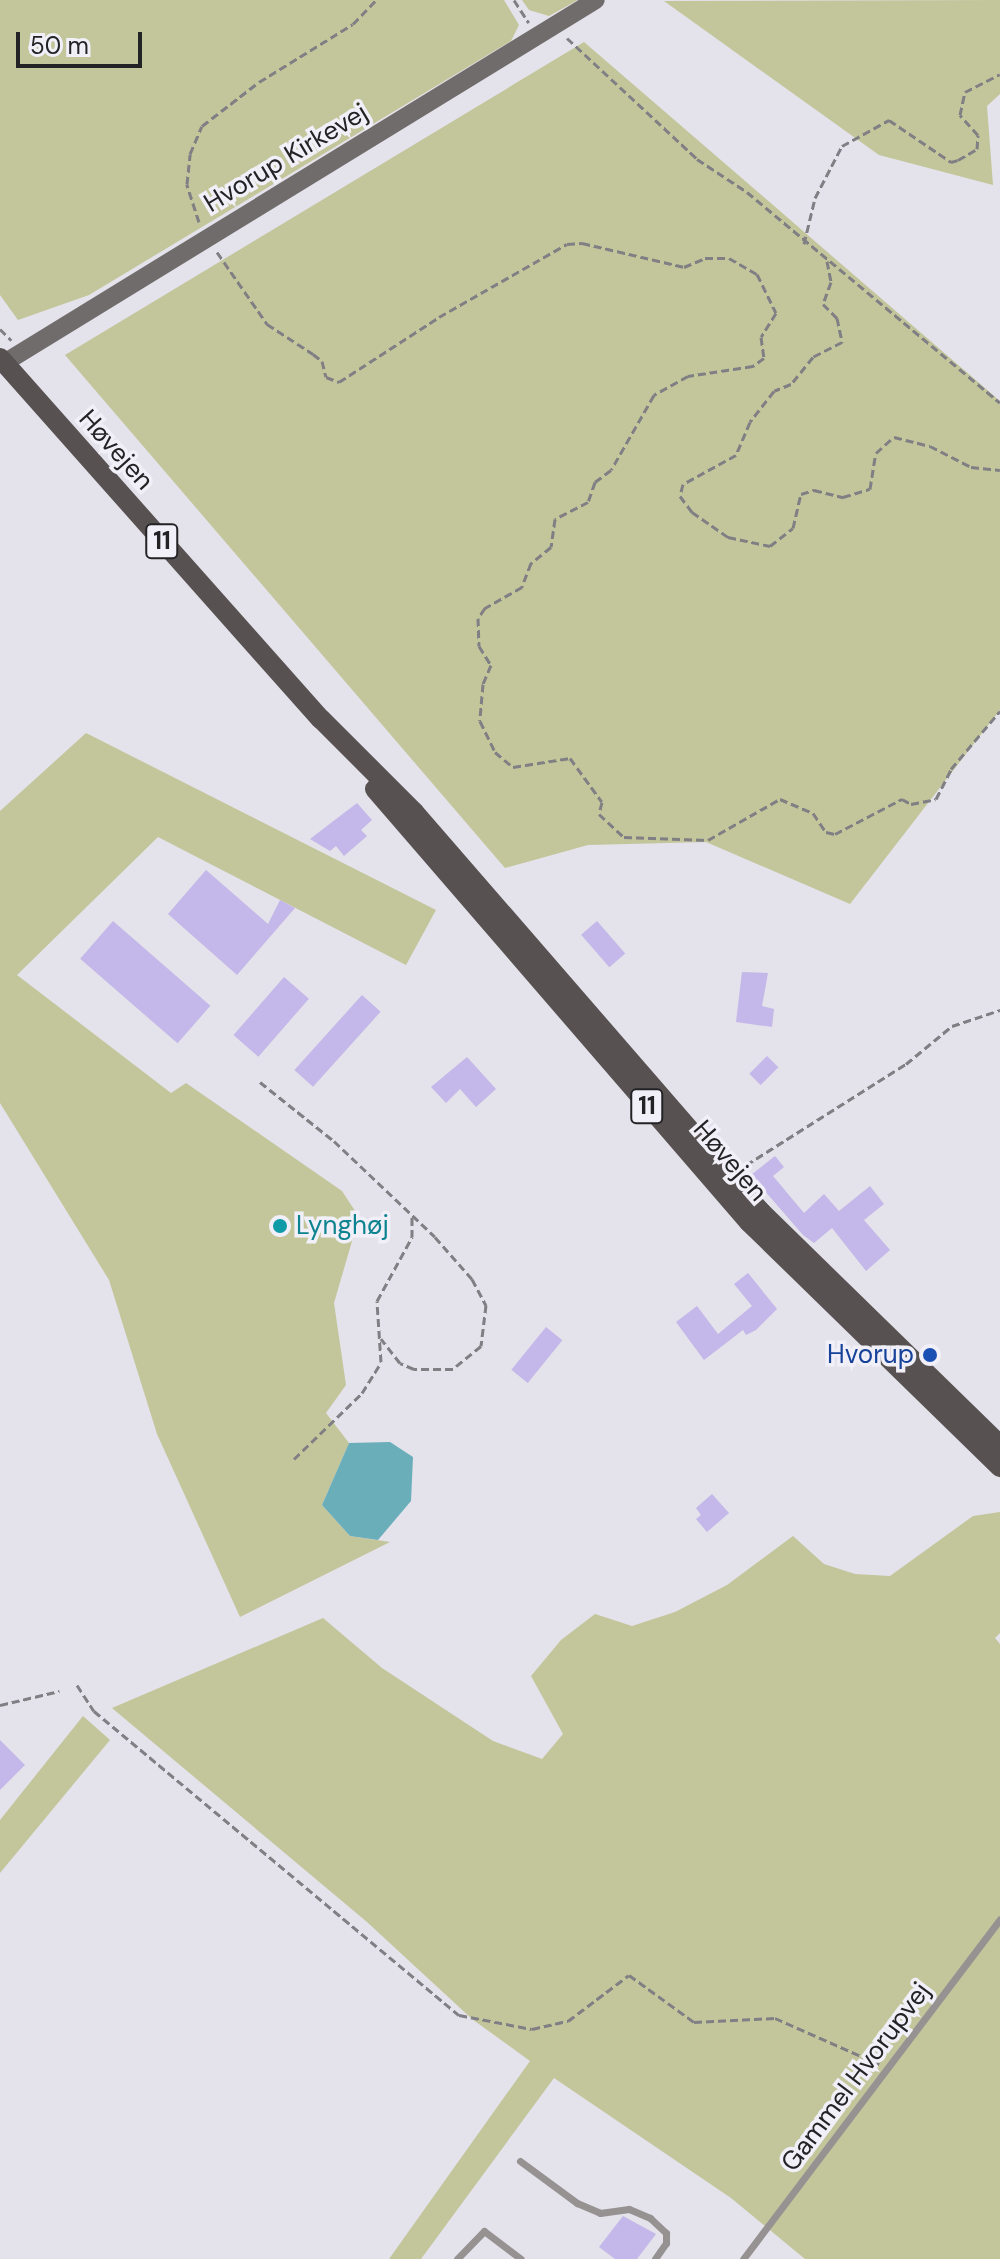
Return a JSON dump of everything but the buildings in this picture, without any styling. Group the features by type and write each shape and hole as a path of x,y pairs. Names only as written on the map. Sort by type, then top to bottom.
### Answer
{"main road":[{"name":"Høvejen","path":"2,360 321,719 414,812 730,1176 845,1299 1000,1445"},
{"name":"Høvejen","path":"321,719 401,821 749,1222 1000,1467"}],"street":[{"name":"Hvorup Kirkevej","path":"2,360 596,0"}],"lane":[{"name":"Gammel Hvorupvej","path":"743,2259 1000,1919"},
{"path":"520,2161 577,2203 600,2213 629,2209 650,2218 666,2233 666,2243 655,2259"},
{"path":"457,2259 484,2231 521,2259"}],"path":[{"path":"376,0 353,24 259,82 202,126 190,154 187,184 206,236 267,324 322,361 332,382 567,244 582,243 684,267 705,258 729,258 757,274 776,313 761,337 764,358 753,366 688,376 654,395 611,470 595,482 588,502 555,519 551,547 531,563 522,587 485,608 478,618 479,646 491,665 483,684 480,721 495,752 513,767 570,758 602,802 599,814 624,837 708,840 780,799 813,813 826,832 835,834 902,799 911,804 936,799 951,769 1000,711"},
{"path":"514,0 537,36"},
{"path":"558,24 586,60 686,149 747,192 804,244 1000,403"},
{"path":"804,244 815,198 842,146 889,120 951,162 958,160 977,149 978,135 960,115 965,92 1000,74"},
{"path":"827,261 831,282 823,304 837,318 842,342 813,357 791,384 774,391 750,422 736,455 683,484 680,496 692,512 728,537 770,546 793,528 801,494 814,490 843,497 870,489 876,453 894,437 930,446 971,467 1000,470"},
{"path":"730,1176 906,1064 952,1026 1000,1010"},
{"path":"260,1082 334,1141 412,1215 472,1279 486,1305 481,1346 453,1369 433,1371 400,1363 381,1339"},
{"path":"294,1459 362,1393 381,1362 377,1301 412,1237 412,1215"},
{"path":"77,1685 94,1711 459,2015 532,2029 556,2024 568,2021 629,1975 694,2022 775,2018 888,2067"},
{"path":"0,1705 59,1691"}],"green space":[{"path":"0,0 504,0 519,25 511,41 89,295 18,320 0,295"},
{"path":"522,0 578,0 549,16 529,10"},
{"path":"1000,0 1000,94 987,106 993,185 879,155 664,1"},
{"path":"584,42 1000,401 1000,710 850,904 706,842 588,845 505,868 65,355"},
{"path":"86,733 436,910 406,965 158,837 17,975 171,1093 186,1083 342,1191 359,1217 334,1303 346,1385 326,1413 349,1443 322,1505 350,1536 390,1542 240,1617 157,1434 109,1280 0,1103 0,811"},
{"path":"1000,1512 1000,1633 995,1638 1000,1644 1000,2259 805,2259 731,2198 554,2078 421,2259 389,2259 530,2061 472,2019 367,1922 112,1708 323,1618 382,1668 493,1741 542,1759 563,1734 531,1676 561,1640 595,1614 632,1626 675,1612 727,1585 793,1536 824,1564 855,1574 890,1576 973,1516"},
{"path":"83,1716 110,1740 0,1873 0,1820"}],"water":[{"path":"390,1442 413,1457 411,1501 378,1540 350,1536 322,1505 349,1443"}],"place":[{"name":"Lynghøj","path":"280,1226"},
{"name":"Hvorup","path":"930,1355"}]}
